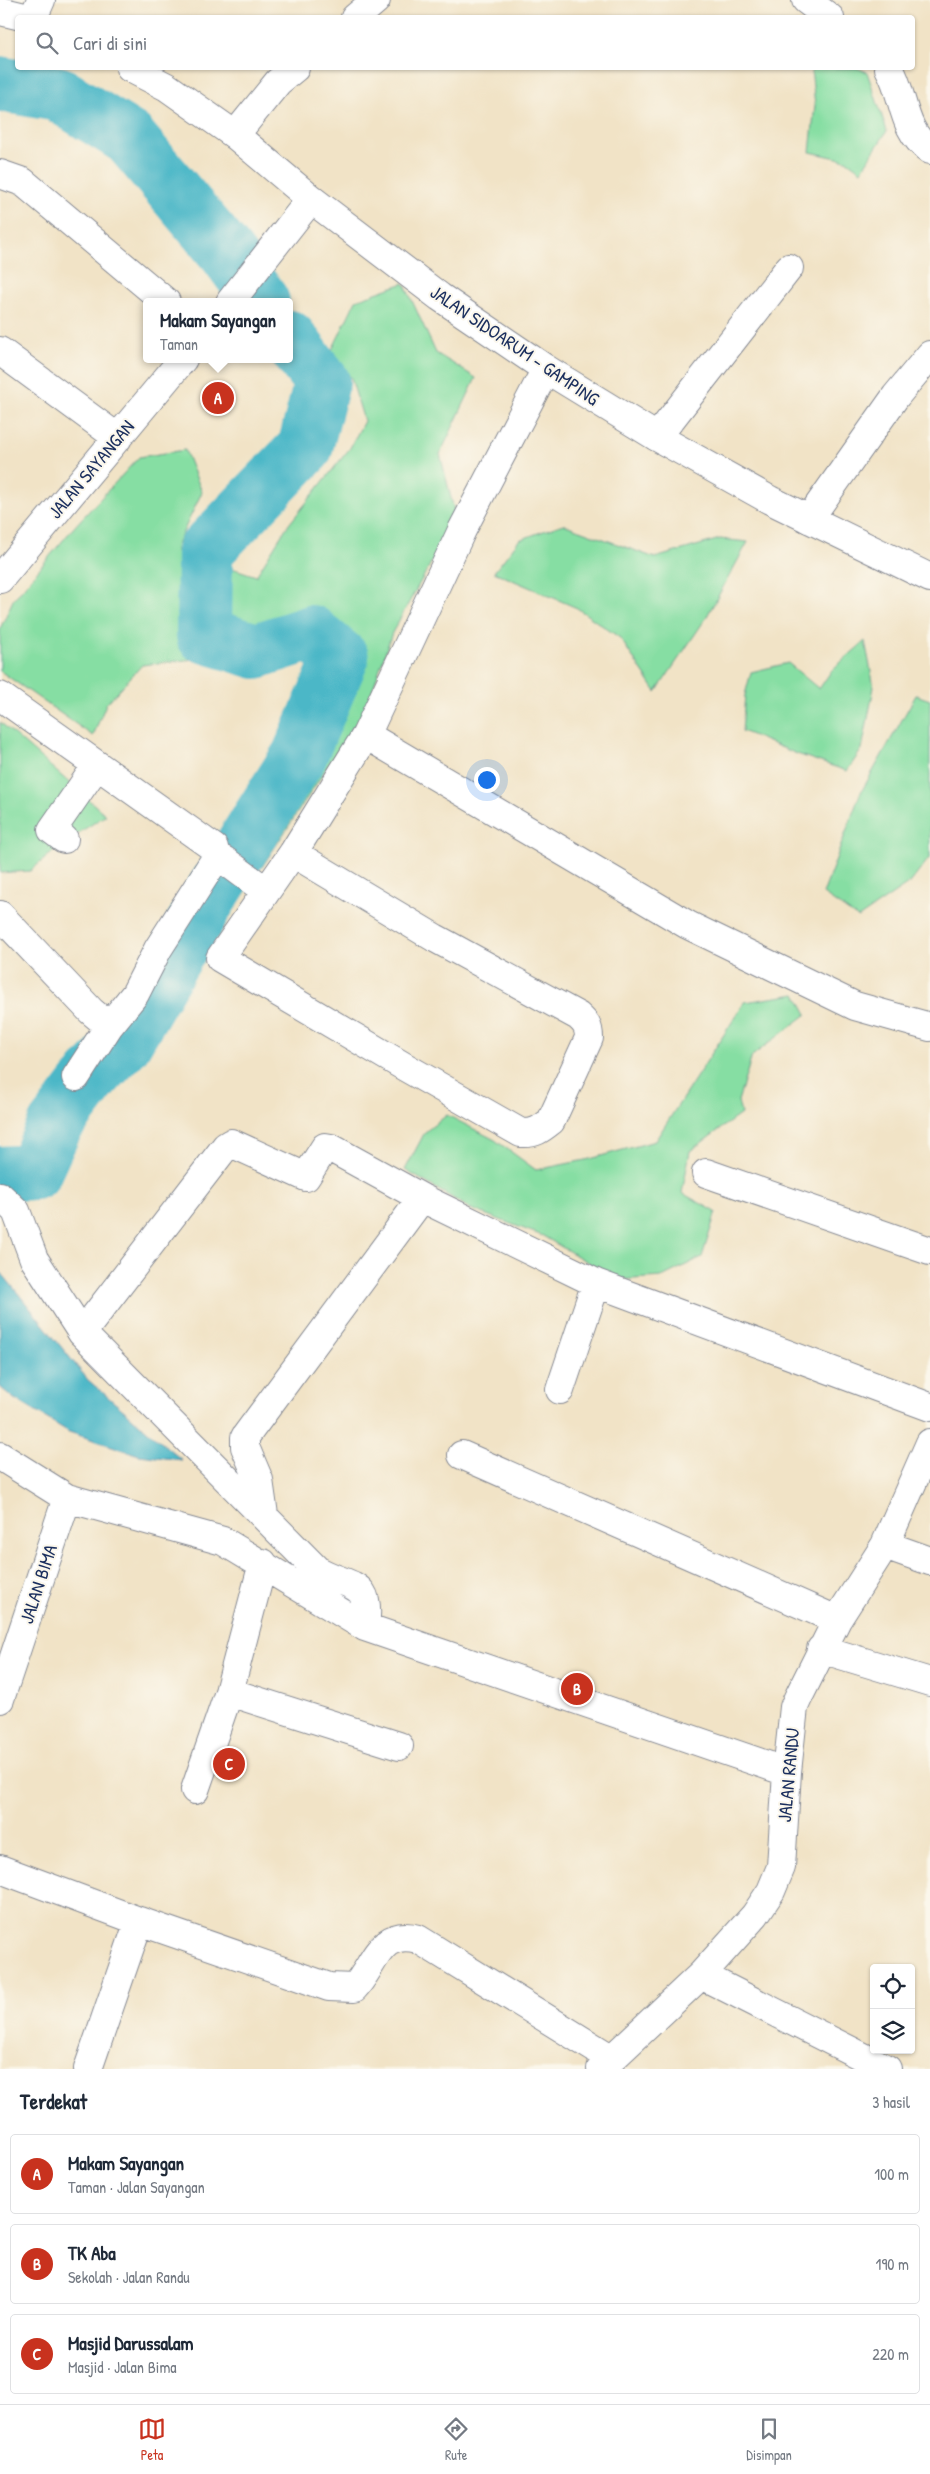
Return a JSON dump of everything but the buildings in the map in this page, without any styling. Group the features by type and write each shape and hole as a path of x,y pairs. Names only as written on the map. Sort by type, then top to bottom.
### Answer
{"street":[{"path":"34,15 41,0"},
{"path":"358,15 376,0"},
{"path":"806,0 826,15"},
{"path":"0,11 16,15"},
{"name":"JALAN SIDOARUM - GAMPING","path":"134,70 167,87 235,136 311,199 440,297 546,369 657,437 809,519 930,578"},
{"path":"235,136 278,82 293,70"},
{"path":"890,70 896,79 910,128 930,150"},
{"path":"0,174 23,182 161,298"},
{"path":"233,298 311,199"},
{"path":"657,437 788,268"},
{"path":"0,351 118,438"},
{"path":"809,519 896,396 930,355"},
{"name":"JALAN SAYANGAN","path":"0,579 180,363"},
{"path":"293,853 435,938 578,1016 585,1022 589,1029 589,1038 551,1121 532,1133 521,1132 405,1067 220,958 293,853 366,735 462,530 546,369"},
{"path":"0,696 214,848 226,863 266,891"},
{"path":"366,735 688,925 855,1006 930,1028"},
{"path":"64,839 52,830 97,766"},
{"path":"76,1077 109,1026 135,994 158,949 226,863"},
{"path":"0,915 91,1011 109,1026"},
{"path":"93,1318 226,1146 231,1143 306,1177 321,1150 325,1147 331,1148 422,1198 596,1283 930,1407"},
{"path":"706,1173 930,1251"},
{"path":"0,1196 16,1211 34,1259 93,1318 264,1515 316,1570 356,1587 364,1594 368,1606 365,1627"},
{"path":"264,1515 259,1480 245,1447 245,1437 422,1198"},
{"path":"560,1390 596,1283"},
{"name":"JALAN RANDU","path":"606,2064 701,1975 755,1915 771,1891 781,1867 787,1772 796,1702 837,1620 885,1545 930,1443"},
{"path":"462,1455 837,1620"},
{"path":"0,1456 67,1498 223,1541 263,1563 365,1627 787,1772"},
{"name":"JALAN BIMA","path":"0,1699 67,1498"},
{"path":"885,1545 930,1560"},
{"path":"195,1790 229,1692 263,1563"},
{"path":"821,1650 930,1682"},
{"path":"229,1692 399,1746"},
{"path":"0,1869 139,1921 329,1987 354,1988 385,1943 407,1936 418,1940 606,2064"},
{"path":"88,2069 139,1921"},
{"path":"701,1975 887,2069"}],"green space":[{"path":"811,70 862,70 867,72 887,131 861,171 846,160 810,152 815,105"},
{"path":"404,283 436,353 476,378 440,454 456,518 392,633 367,706 262,867 236,844 293,744 348,681 352,637 315,615 255,631 226,630 214,612 226,566 256,576 286,528 350,448 364,421 351,378 331,352 356,300"},
{"path":"185,450 202,492 176,547 203,658 142,665 106,704 93,736 0,671 0,629 13,600 75,526 139,457"},
{"path":"563,524 655,558 720,539 748,542 706,618 656,692 620,638 577,608 494,572 519,540"},
{"path":"865,641 874,687 862,749 847,771 797,754 742,731 745,695 751,672 788,663 819,689 832,670"},
{"path":"916,695 930,700 930,857 911,882 858,918 823,894 860,794"},
{"path":"0,722 106,815 65,842 30,871 0,873"},
{"path":"796,994 807,1014 752,1056 738,1101 741,1114 690,1151 682,1193 716,1212 702,1257 662,1277 618,1280 543,1236 471,1209 405,1170 425,1132 447,1115 495,1140 536,1170 590,1159 655,1141 745,1002"}],"water":[{"path":"0,1271 88,1380 182,1460 139,1455 69,1432 13,1398 0,1387"}],"waterway":[{"path":"0,84 58,94 129,138 227,254 259,298"},
{"path":"0,1174 34,1172 55,1126 93,1076 124,1043 206,903 299,756 341,658 311,633 256,651 204,635 205,551 305,448 322,382 293,343"}],"place":[{"name":"Makam Sayangan","path":"218,398"},
{"name":"TK Aba","path":"577,1689"},
{"name":"Masjid Darussalam","path":"229,1764"}]}
